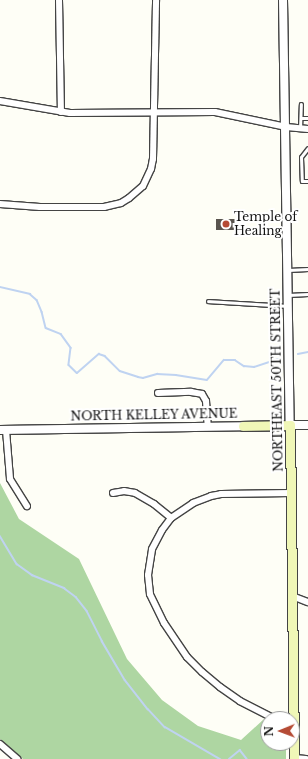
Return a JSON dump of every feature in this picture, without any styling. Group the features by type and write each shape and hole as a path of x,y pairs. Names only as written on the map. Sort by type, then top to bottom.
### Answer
{"main road":[{"name":"NORTH KELLEY AVENUE","path":"243,426 290,426"},
{"name":"NORTHEAST 50TH STREET","path":"290,426 293,711"}],"street":[{"path":"59,0 61,112"},
{"path":"0,204 40,207 104,207 117,204 129,198 143,186 151,169 156,0"},
{"name":"NORTHEAST 50TH STREET","path":"283,0 290,426"},
{"path":"0,101 61,112 96,114 216,112 286,127 308,129"},
{"path":"158,393 191,392 202,394 206,401 208,427"},
{"name":"NORTH KELLEY AVENUE","path":"290,426 308,425"},
{"name":"NORTH KELLEY AVENUE","path":"3,430 243,426"},
{"path":"3,430 10,479 27,506"},
{"path":"113,493 124,491 139,495 154,504 171,518"},
{"path":"260,711 240,701 202,672 174,641 150,594 148,575 150,558 154,545 162,530 171,518 193,503 211,496 291,493"},
{"path":"292,596 308,602"},
{"path":"0,744 17,759"},
{"path":"294,759 306,759"}],"lane":[{"path":"300,129 301,104"},
{"path":"301,118 308,118"},
{"path":"308,148 301,157 302,181 308,181"},
{"path":"288,270 308,268"},
{"path":"288,295 308,294"},
{"path":"208,301 288,306"}],"green space":[{"path":"0,483 19,519 79,559 127,659 162,700 198,726 241,740 260,723 260,751 286,751 286,759 23,759 0,739"}],"building":[{"name":"Temple of Healing","path":"216,219 235,219 235,230 216,230"}],"waterway":[{"path":"0,287 30,294 37,300 46,328 61,334 71,348 69,365 77,373 99,354 105,356 120,371 138,377 143,378 157,374 176,375 207,380 224,360 235,360 244,366 254,367 279,359"},
{"path":"298,354 308,352"},
{"path":"0,536 17,564 32,575 64,588 76,597 87,611 102,641 125,680 148,709 165,727 220,759"},
{"path":"229,759 240,750 247,759"}],"place":[{"name":"Temple of Healing","path":"226,224"}]}
